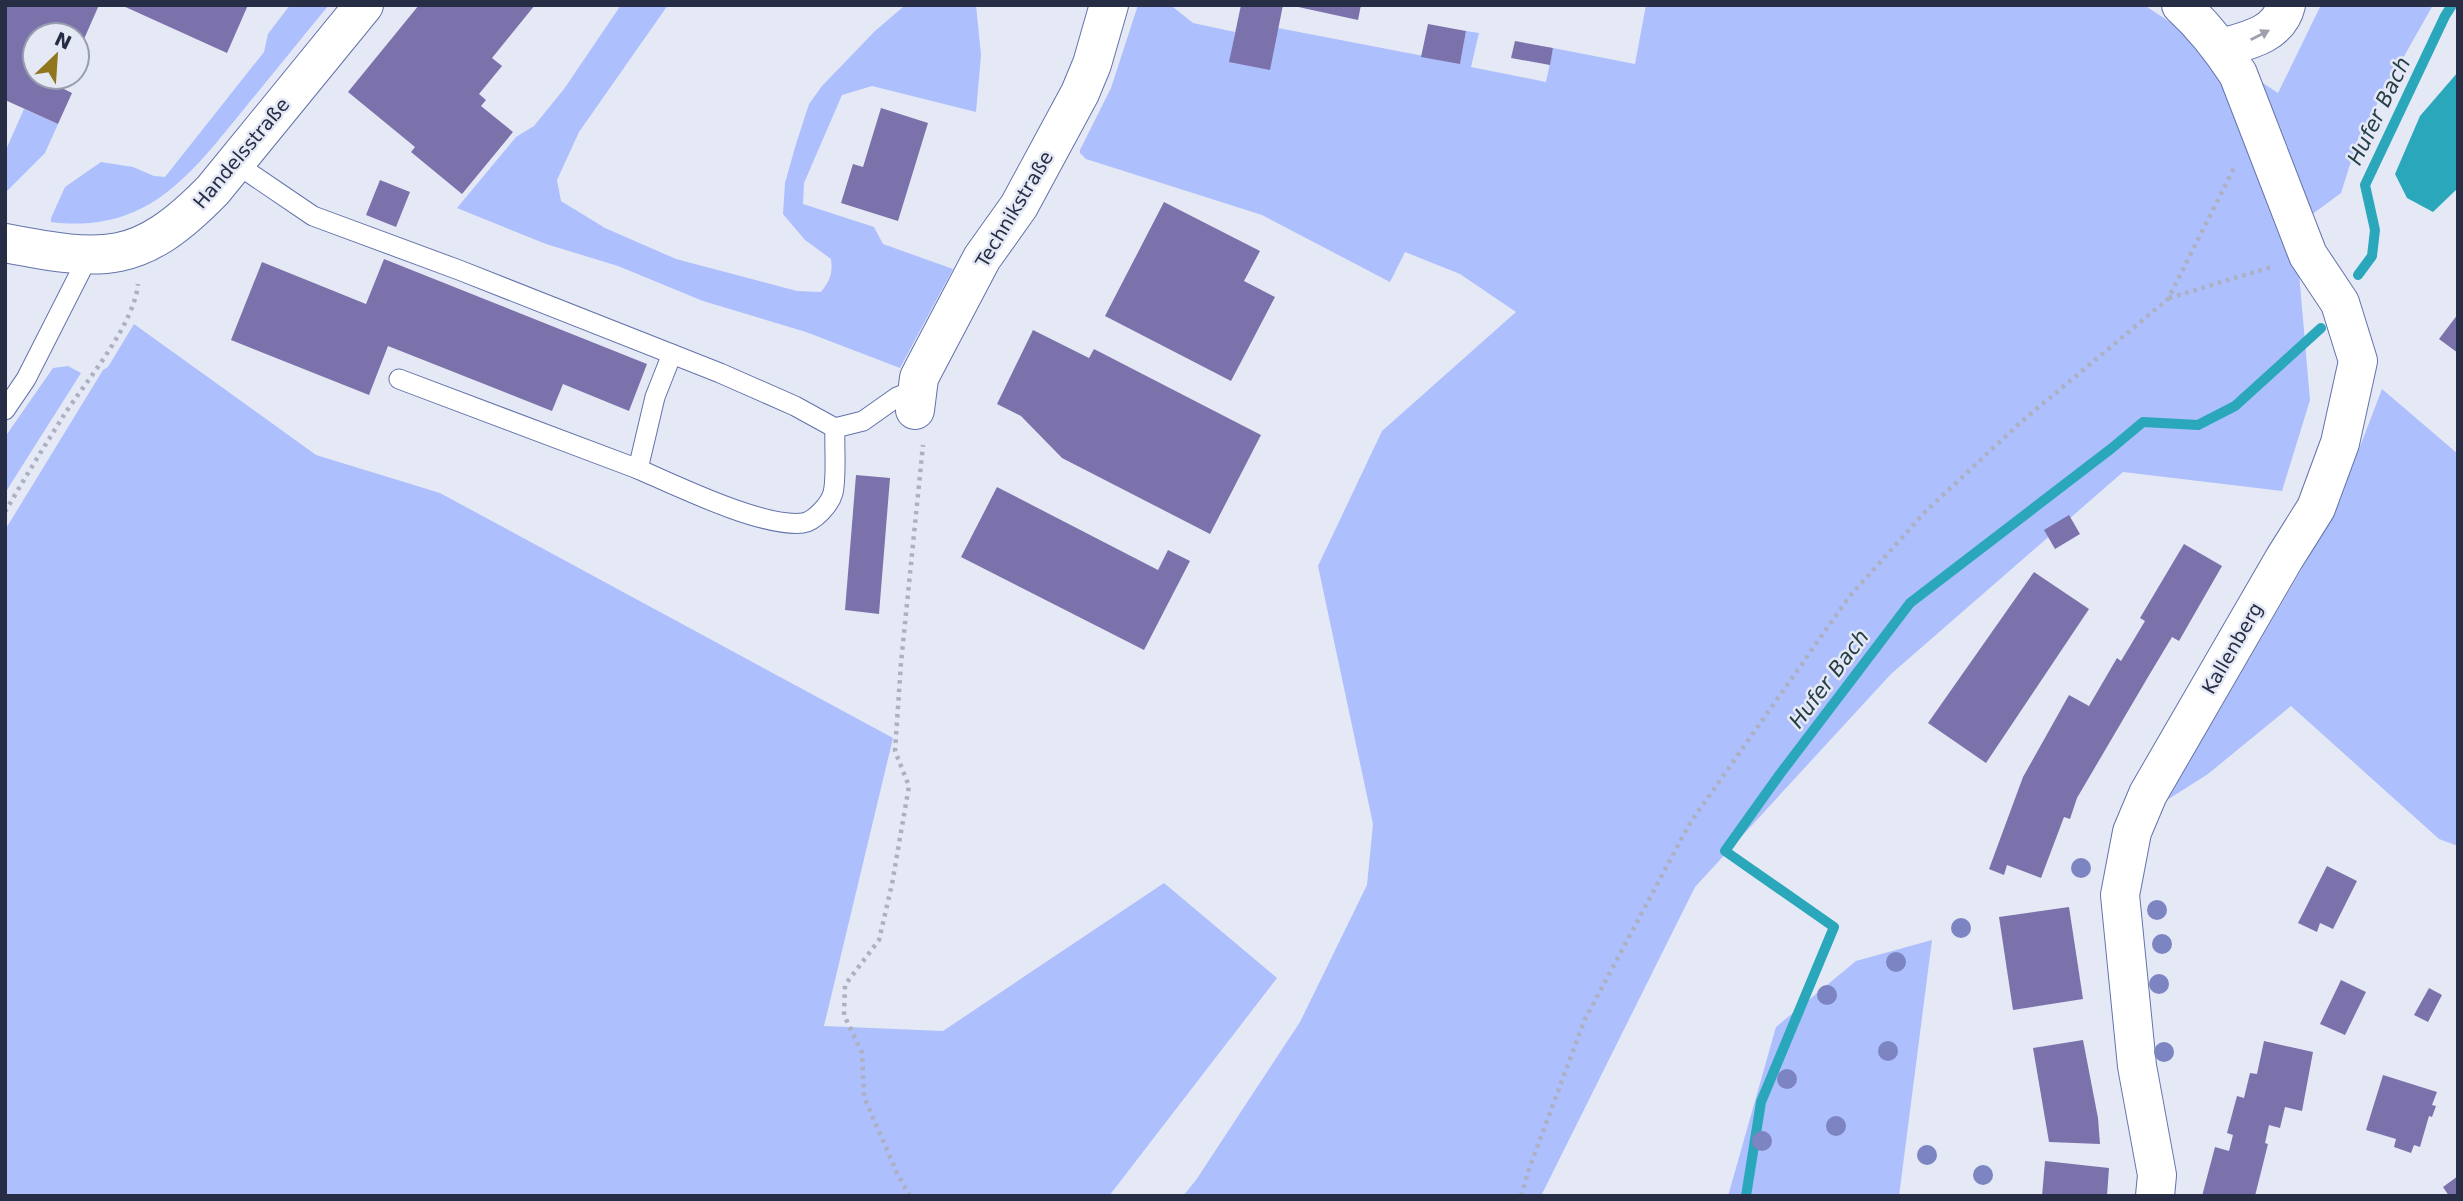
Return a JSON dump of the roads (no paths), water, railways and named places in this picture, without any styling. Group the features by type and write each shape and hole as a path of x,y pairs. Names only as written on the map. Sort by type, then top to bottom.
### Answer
{"street":[{"name":"Handelsstraße","path":"5,243 65,254 89,255 131,249 163,235 186,217 235,163 365,5"},
{"name":"Technikstraße","path":"916,400 923,370 982,258 1018,206 1080,93 1092,64 1109,5"},
{"name":"Kallenberg","path":"2155,1196 2157,1175 2137,1066 2120,895 2132,832 2148,794 2316,508 2340,443 2358,361 2340,303 2308,255 2238,74 2221,48 2181,5"},
{"path":"2221,48 2250,40 2269,31 2278,23 2287,5"}],"lane":[{"path":"235,163 313,216 459,270 671,354 795,406 835,428 863,421 897,397 916,400"},
{"path":"5,410 26,379 89,255"},
{"path":"638,469 655,397 671,354"},
{"path":"399,379 638,469 728,507 776,521 805,523 819,514 832,495 835,428"}],"waterway":[{"name":"Hufer Bach","path":"2358,275 2372,256 2375,230 2365,185 2452,5"},
{"name":"Hufer Bach","path":"1746,1196 1761,1102 1834,927 1725,851 1910,603 2143,422 2198,425 2235,406 2321,328"}]}
